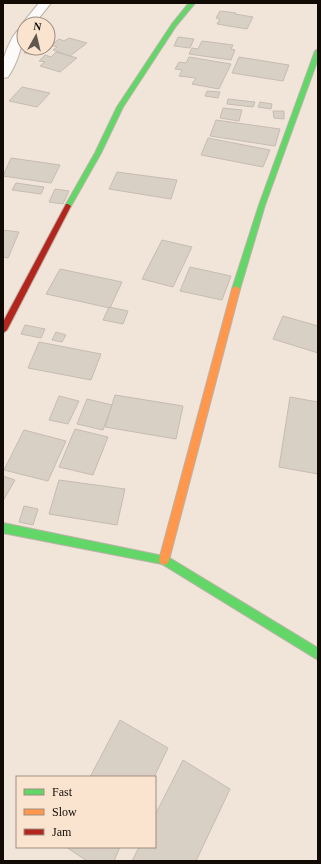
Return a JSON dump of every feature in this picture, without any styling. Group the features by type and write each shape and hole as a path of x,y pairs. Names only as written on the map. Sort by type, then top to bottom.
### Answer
{"street":[{"path":"34,16 45,3"},
{"path":"3,330 75,192 98,153 120,107 174,25 192,3"},
{"path":"3,36 16,35"},
{"path":"3,74 16,46"},
{"path":"164,560 245,257 262,205 318,51"},
{"path":"3,528 164,560 318,654"}],"building":[{"path":"220,11 253,17 247,29 217,24 220,19 216,18"},
{"path":"178,37 194,39 190,48 174,46"},
{"path":"69,38 87,43 70,56 56,51 56,41 59,39 64,41"},
{"path":"202,41 233,45 231,49 235,50 231,60 189,54 192,48 198,49"},
{"path":"56,52 77,58 60,72 40,66 45,62 39,61 44,56 56,56"},
{"path":"189,57 231,64 219,89 192,84 196,78 179,76 182,70 175,69 179,62 186,63"},
{"path":"239,57 289,65 283,81 232,73"},
{"path":"22,87 50,93 37,107 9,101"},
{"path":"207,91 220,92 218,98 205,96"},
{"path":"228,99 255,102 253,107 227,104"},
{"path":"260,102 272,104 271,109 258,107"},
{"path":"223,108 242,110 239,121 220,118"},
{"path":"273,111 284,111 284,119 274,118"},
{"path":"216,120 280,129 275,146 210,136"},
{"path":"208,138 270,150 263,167 201,155"},
{"path":"11,158 60,165 51,183 3,176"},
{"path":"117,172 177,180 171,199 109,189"},
{"path":"16,183 44,187 41,194 12,190"},
{"path":"55,189 69,191 63,204 49,202"},
{"path":"3,230 19,232 8,258 3,257"},
{"path":"162,240 192,247 173,287 142,279"},
{"path":"190,267 231,276 222,300 180,291"},
{"path":"60,269 122,282 110,308 46,294"},
{"path":"109,307 128,311 123,324 103,320"},
{"path":"283,316 318,326 318,353 273,339"},
{"path":"25,325 45,329 41,338 21,334"},
{"path":"56,332 66,335 62,342 52,340"},
{"path":"39,342 101,354 91,380 28,368"},
{"path":"115,395 183,406 176,439 105,427"},
{"path":"59,396 79,401 68,424 49,420"},
{"path":"290,397 318,402 318,474 279,467"},
{"path":"87,399 112,405 103,430 77,424"},
{"path":"75,429 108,437 93,475 59,467"},
{"path":"24,430 66,441 48,481 4,470"},
{"path":"3,476 15,480 3,501"},
{"path":"59,480 125,489 117,525 49,514"},
{"path":"24,506 38,509 33,525 19,522"},
{"path":"120,720 168,748 154,776 91,776"},
{"path":"183,760 230,789 196,861 132,861 138,848 156,848 156,813"},
{"path":"68,848 120,848 114,861 87,861"}],"traffic: fast":[{"path":"68,206 98,153 120,107 174,25 192,3"},
{"path":"236,289 262,205 318,51"},
{"path":"3,528 164,560 318,654"}],"traffic: slow":[{"path":"164,560 236,289"}],"traffic: jam":[{"path":"3,330 68,206"}]}
